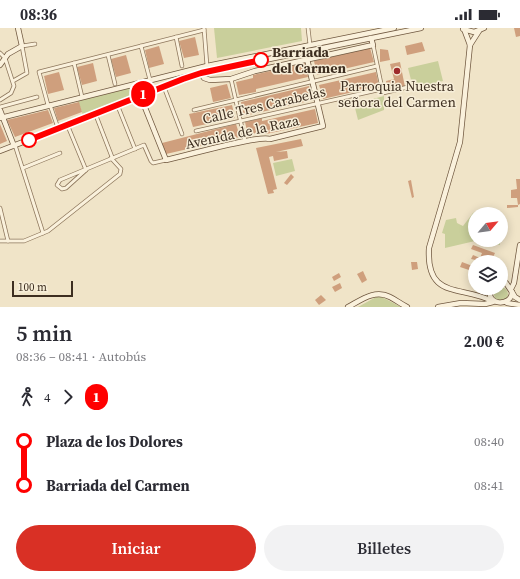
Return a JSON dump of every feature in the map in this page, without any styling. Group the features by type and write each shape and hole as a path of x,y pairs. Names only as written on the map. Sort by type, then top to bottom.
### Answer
{"main road":[{"path":"0,66 4,62 5,58 14,50 22,46 18,28"},
{"path":"1,117 207,66 394,28"},
{"path":"0,151 117,104 201,73 421,28"},
{"path":"463,29 469,31 482,29"},
{"path":"463,29 470,45 460,142 429,248 431,272 438,283 452,290 473,296 482,296 499,305 520,305"},
{"path":"470,45 482,29"},
{"path":"201,73 204,78 210,80 231,79 255,71 373,45 372,38"},
{"path":"307,59 318,103"},
{"path":"148,81 141,84 139,89 143,94 166,160"},
{"path":"131,86 136,90 133,98"},
{"name":"Avenida de la Raza","path":"166,160 245,141 264,137 270,138 323,126 318,103"},
{"path":"0,108 1,117 15,145"},
{"path":"507,305 511,299 520,245"},
{"path":"508,286 512,290 515,297 520,300"},
{"path":"348,307 366,297 377,294 389,297 407,307"},
{"path":"492,295 493,301"},
{"path":"438,307 461,303 485,304 493,301"}],"street":[{"path":"308,28 310,45"},
{"path":"58,128 49,105 40,72 204,29 208,72"},
{"path":"176,37 182,66"},
{"path":"13,81 27,73 22,46 35,44"},
{"path":"373,45 382,89"},
{"path":"141,46 148,81"},
{"path":"0,53 5,58 13,81 14,89 0,100"},
{"path":"108,55 115,84"},
{"path":"74,63 82,97"},
{"path":"194,110 378,66"},
{"path":"231,79 245,141"},
{"path":"164,87 182,134"},
{"name":"Calle Tres Carabelas","path":"196,131 382,89 384,93 408,87"},
{"path":"0,108 37,97"},
{"path":"117,104 135,148"},
{"path":"0,242 24,241 43,233 120,174 121,169 111,158 95,113"},
{"path":"67,124 86,170"},
{"path":"15,145 43,233"},
{"path":"86,170 66,188 62,189 57,185 60,180 144,145 150,161 166,160"},
{"path":"23,168 60,153"},
{"path":"78,175 62,188 57,185 59,181 78,175"},
{"path":"0,208 8,241"}],"green space":[{"path":"214,28 301,28 302,41 217,58"},
{"path":"438,61 443,81 413,88 408,68"},
{"path":"130,88 133,91 130,96 83,115 78,101"},
{"path":"384,96 384,110 358,120 354,104"},
{"path":"292,159 295,171 276,176 273,163"},
{"path":"456,218 457,223 463,226 468,220 468,243 445,248 445,234 442,233 446,220"},
{"path":"494,295 508,295 506,299 501,301"},
{"path":"376,297 382,297 401,307 358,307"}],"building":[{"path":"514,28 520,28 520,36 516,37"},
{"path":"195,37 199,55 184,58 179,41"},
{"path":"422,42 425,51 407,55 405,46"},
{"path":"159,46 164,64 149,68 145,50"},
{"path":"370,48 374,62 317,75 314,61"},
{"path":"380,49 388,50 390,60 380,62"},
{"path":"126,55 131,73 116,77 111,59"},
{"name":"Parroquia Nuestra señora del Carmen","path":"400,62 405,87 388,91 386,81 394,79 390,64"},
{"path":"93,63 97,81 82,85 77,67"},
{"path":"305,63 308,77 256,89 256,92 239,95 236,82 253,78 253,75"},
{"path":"59,72 64,90 48,94 44,76"},
{"path":"376,72 379,86 323,99 319,85"},
{"path":"227,84 231,98 213,102 210,88"},
{"path":"309,86 313,100 244,116 241,102"},
{"path":"79,102 82,112 58,121 54,108"},
{"path":"232,105 235,118 193,127 189,114"},
{"path":"315,109 318,123 266,134 265,131 248,135 245,122 262,118 262,121"},
{"path":"48,110 53,123 15,137 7,120"},
{"path":"0,124 7,141 0,144"},
{"path":"236,124 240,137 166,154 162,143"},
{"path":"301,139 303,146 276,152 287,151 288,158 274,161 273,156 269,157 277,189 273,190 274,193 268,194 256,148"},
{"path":"291,174 294,177 287,185 284,183"},
{"path":"516,179 520,179 520,204 518,205 517,198 511,198 511,190 517,189"},
{"path":"411,180 414,197 412,198 408,181"},
{"path":"507,205 518,205 518,207 507,207"},
{"path":"472,247 478,247 495,253 494,255 481,255 482,253 471,249"},
{"path":"411,262 417,262 418,269 412,270"},
{"path":"462,262 468,264 468,270 460,267"},
{"path":"363,271 367,280 362,283 357,274"},
{"path":"339,273 341,277 334,281 332,277"},
{"path":"340,283 342,288 335,292 332,287"},
{"path":"321,295 326,300 319,305 315,300"}],"bus line":[{"name":"1","path":"29,140 183,79 201,73 261,60"}],"place":[{"name":"Barriada del Carmen","path":"261,60"},
{"name":"Parroquia Nuestra señora del Carmen","path":"397,71"}]}
